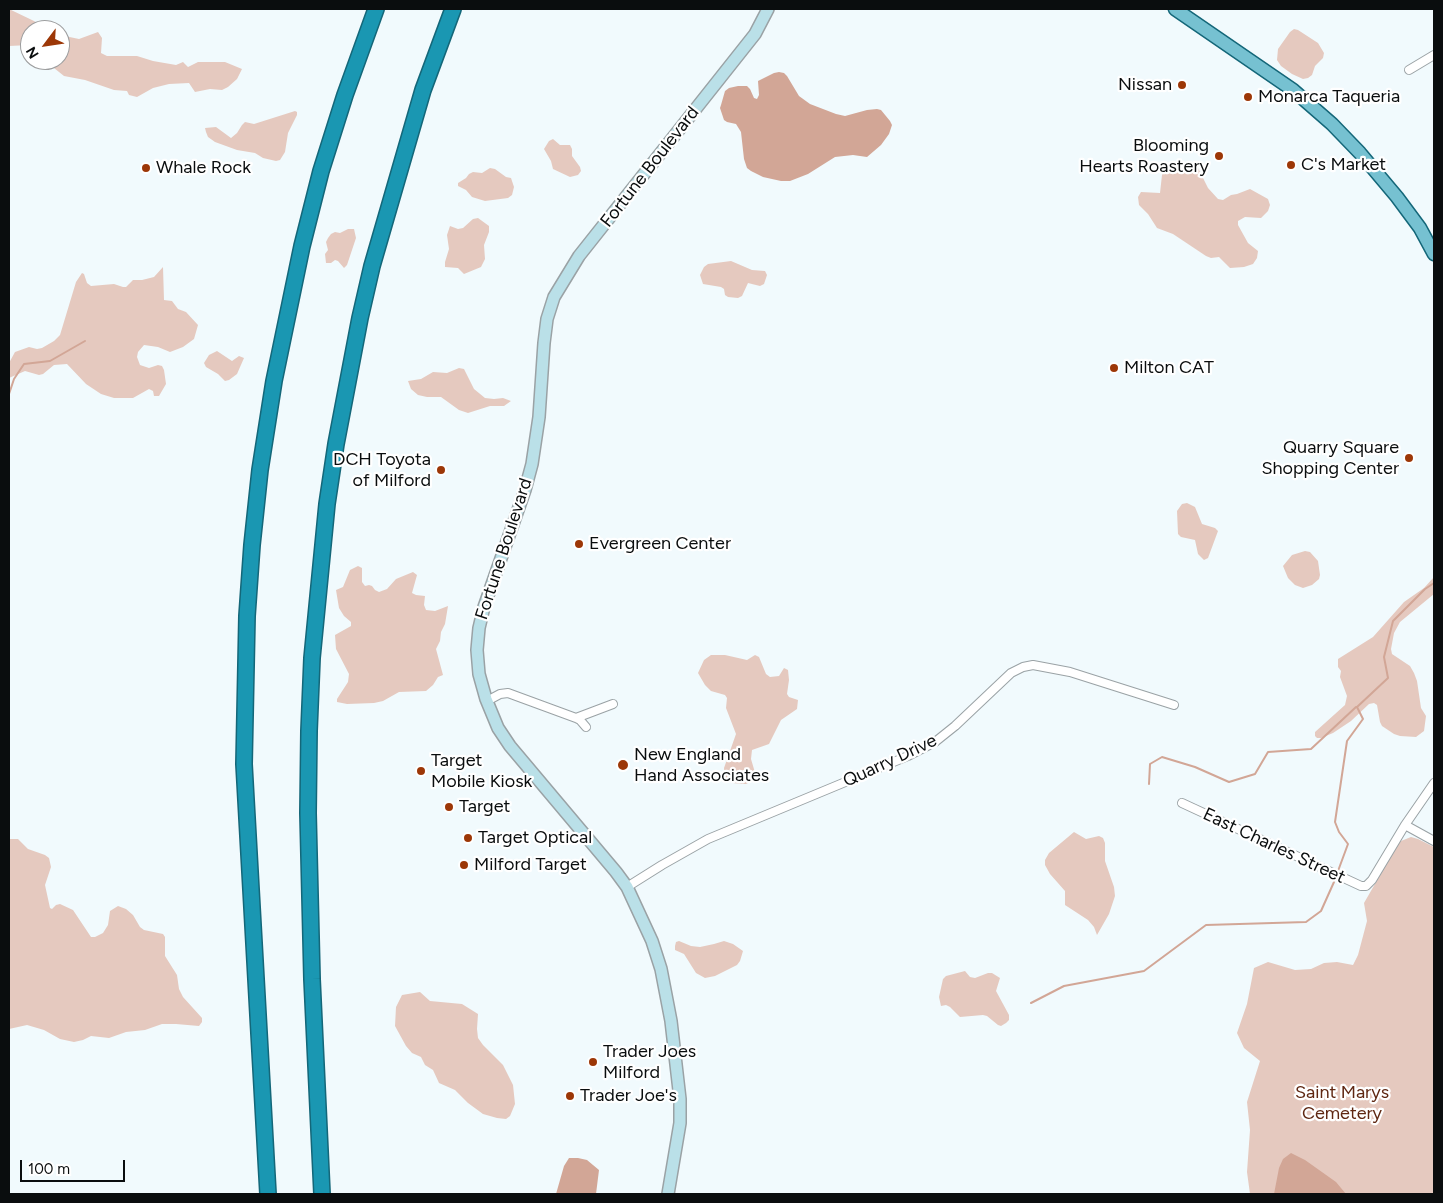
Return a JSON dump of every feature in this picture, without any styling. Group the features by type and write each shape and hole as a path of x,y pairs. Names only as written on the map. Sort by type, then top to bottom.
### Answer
{"highway":[{"path":"268,1194 244,764 247,626 252,545 260,470 274,381 302,246 321,171 345,95 376,9"},
{"path":"322,1194 308,813 308,731 320,567 336,444 370,275 423,90 452,9"}],"main road":[{"name":"Fortune Boulevard","path":"668,1194 680,1123 680,1099 671,1021 661,969 652,940 627,887 510,746 498,728 486,701 479,674 478,628 532,464 539,417 547,319 554,297 579,256 755,34 768,9"},
{"path":"1175,9 1293,90 1332,124 1360,153 1397,197 1420,228 1434,254"}],"street":[{"path":"1409,70 1434,54"},
{"name":"Quarry Drive","path":"627,887 662,864 708,840 908,756 935,742 955,726 1011,673 1023,667 1033,665 1070,672 1174,705"},
{"path":"486,701 500,694 508,693 576,718 586,727"},
{"path":"576,718 614,704"},
{"path":"1434,783 1406,825 1434,841"},
{"name":"East Charles Street","path":"1182,803 1360,886 1367,885 1372,880 1406,825"}],"green space":[{"path":"9,9 32,20 20,20 20,45 9,46"},
{"path":"1294,29 1318,43 1324,53 1323,58 1315,66 1312,75 1308,78 1303,79 1292,74 1281,66 1277,60 1278,49"},
{"path":"98,32 102,38 101,53 107,56 137,56 176,65 183,62 188,67 198,62 225,62 242,69 237,79 222,90 210,89 195,92 189,83 169,84 153,88 137,97 129,95 127,91 114,90 85,80 64,76 56,70 70,70 70,37 79,39"},
{"path":"295,111 297,115 288,133 285,152 280,160 276,161 215,142 208,137 205,128 216,127 231,138 245,122 254,124"},
{"path":"553,139 560,145 570,145 572,156 580,167 581,171 578,175 570,177 553,169 544,149 549,141"},
{"path":"1187,162 1198,168 1208,188 1218,199 1223,200 1231,195 1250,189 1268,199 1270,205 1268,211 1261,218 1245,217 1238,221 1238,225 1248,243 1258,251 1257,258 1253,264 1230,268 1219,257 1211,258 1206,256 1173,234 1157,228 1148,214 1139,205 1138,197 1141,192 1160,193 1162,175 1167,166"},
{"path":"490,168 511,178 514,187 512,195 508,198 485,201 472,197 466,190 458,186 458,183 469,174 473,172 482,173"},
{"path":"478,218 489,226 489,232 484,245 485,259 481,267 464,274 458,268 445,267 449,249 447,235 450,226 458,229 463,228 473,219"},
{"path":"348,229 354,229 356,238 347,265 344,268 335,260 331,263 326,263 325,254 328,250 326,242 328,238 335,232 340,233"},
{"path":"731,261 752,270 765,271 767,275 764,284 760,286 748,283 742,296 738,298 728,297 721,287 703,284 700,275 704,267 708,264"},
{"path":"163,267 164,300 172,301 178,309 186,312 198,325 194,339 183,347 170,352 158,347 144,345 138,352 137,357 140,365 149,368 158,365 162,366 164,370 166,384 159,396 154,396 153,391 149,389 133,398 114,398 101,394 86,384 67,364 54,365 39,375 25,371 9,378 9,363 15,352 29,347 42,348 60,335 76,282 82,273 87,283 91,286 114,284 126,287 133,280 154,277"},
{"path":"217,351 232,361 239,356 244,358 237,374 229,380 225,381 206,367 204,363 209,355"},
{"path":"459,368 464,369 474,389 485,398 503,398 511,401 504,406 490,406 468,413 459,410 441,397 418,395 411,389 408,381 421,379 433,372 447,373"},
{"path":"1187,503 1195,507 1202,524 1215,528 1218,531 1208,558 1204,560 1198,554 1195,540 1181,537 1178,534 1177,511 1182,504"},
{"path":"1305,551 1310,552 1318,561 1320,575 1319,579 1312,585 1303,588 1295,585 1288,578 1283,566 1292,555"},
{"path":"358,566 362,568 362,582 365,586 372,586 379,592 387,589 396,579 413,572 417,575 412,593 425,596 424,605 426,610 435,611 448,606 445,624 436,649 443,675 438,677 426,691 399,692 383,701 374,703 347,704 337,702 348,682 349,674 336,649 335,635 351,626 351,622 339,608 336,590 343,587 350,570"},
{"path":"1434,577 1434,594 1400,622 1394,633 1391,649 1392,654 1410,666 1414,673 1421,708 1426,716 1424,731 1416,737 1394,734 1382,726 1377,705 1374,703 1369,704 1351,721 1333,733 1317,738 1315,732 1345,705 1347,696 1340,677 1341,671 1338,667 1338,659 1373,637 1404,602 1424,588"},
{"path":"711,655 725,655 747,660 755,655 759,657 766,674 770,677 779,676 784,668 788,670 787,694 789,697 798,700 797,709 781,720 769,744 752,750 751,759 756,776 754,780 746,784 732,783 725,778 724,768 736,734 726,708 727,698 725,695 711,691 698,673 704,660"},
{"path":"1074,832 1086,839 1099,836 1103,838 1105,843 1105,861 1114,887 1115,896 1109,914 1097,935 1094,927 1088,920 1065,905 1065,891 1050,874 1045,865 1045,860 1049,853"},
{"name":"Saint Marys Cemetery","path":"1411,837 1434,847 1434,1194 1250,1194 1247,1172 1250,1130 1247,1102 1260,1061 1244,1048 1237,1033 1247,1004 1254,968 1268,962 1295,970 1311,969 1324,963 1337,962 1353,965 1358,955 1367,921 1364,903 1398,844"},
{"path":"9,839 18,839 28,849 49,858 51,867 45,885 50,908 52,909 60,904 73,910 91,937 103,933 108,925 110,911 118,906 126,909 133,915 144,930 163,934 165,937 165,956 177,975 179,989 183,997 202,1018 199,1026 162,1024 109,1038 91,1036 74,1042 60,1039 44,1030 27,1025 9,1029"},
{"path":"679,941 691,946 700,947 724,941 733,944 743,951 737,965 715,976 705,978 696,973 684,954 675,950 676,942"},
{"path":"965,971 970,977 975,978 992,973 1000,978 996,991 1009,1015 1009,1020 1006,1023 1001,1026 998,1025 983,1015 960,1017 950,1007 946,1005 941,1006 939,997 943,979 946,976"},
{"path":"420,992 430,1001 462,1004 478,1014 478,1038 503,1065 513,1085 515,1104 510,1116 506,1119 483,1114 455,1090 439,1083 433,1070 425,1065 421,1057 412,1053 406,1046 395,1026 396,1007 402,995"}],"shaded area":[{"path":"779,72 787,76 799,96 810,104 836,114 845,116 867,110 881,110 892,125 889,134 881,145 867,157 853,155 835,157 808,174 790,181 763,177 751,171 747,168 744,159 741,132 736,124 724,120 720,108 725,91 729,88 747,86 754,98 757,99 759,95 758,81"},
{"path":"1291,1153 1305,1160 1336,1182 1346,1194 1274,1194 1279,1168 1283,1159"},
{"path":"569,1158 587,1160 599,1170 596,1194 556,1194 564,1166"}],"waterway":[{"path":"9,394 14,379 24,364 50,361 85,341"},
{"path":"1338,871 1348,844 1339,832 1335,822 1347,741 1363,719 1357,707 1388,678 1384,657 1393,621 1425,589 1434,583"},
{"path":"1149,784 1150,764 1162,757 1195,767 1229,782 1255,774 1268,752 1311,749 1356,707"},
{"path":"1031,1003 1064,986 1144,971 1206,925 1306,922 1321,911 1334,882"}],"place":[{"name":"Nissan","path":"1182,85"},
{"name":"Monarca Taqueria","path":"1248,97"},
{"name":"Blooming Hearts Roastery","path":"1219,156"},
{"name":"C's Market","path":"1291,165"},
{"name":"Whale Rock","path":"146,168"},
{"name":"Milton CAT","path":"1114,368"},
{"name":"Quarry Square Shopping Center","path":"1409,458"},
{"name":"DCH Toyota of Milford","path":"441,470"},
{"name":"Evergreen Center","path":"579,544"},
{"name":"New England Hand Associates","path":"623,765"},
{"name":"Target Mobile Kiosk","path":"421,771"},
{"name":"Target","path":"449,807"},
{"name":"Target Optical","path":"468,838"},
{"name":"Milford Target","path":"464,865"},
{"name":"Trader Joes Milford","path":"593,1062"},
{"name":"Trader Joe's","path":"570,1096"}]}
